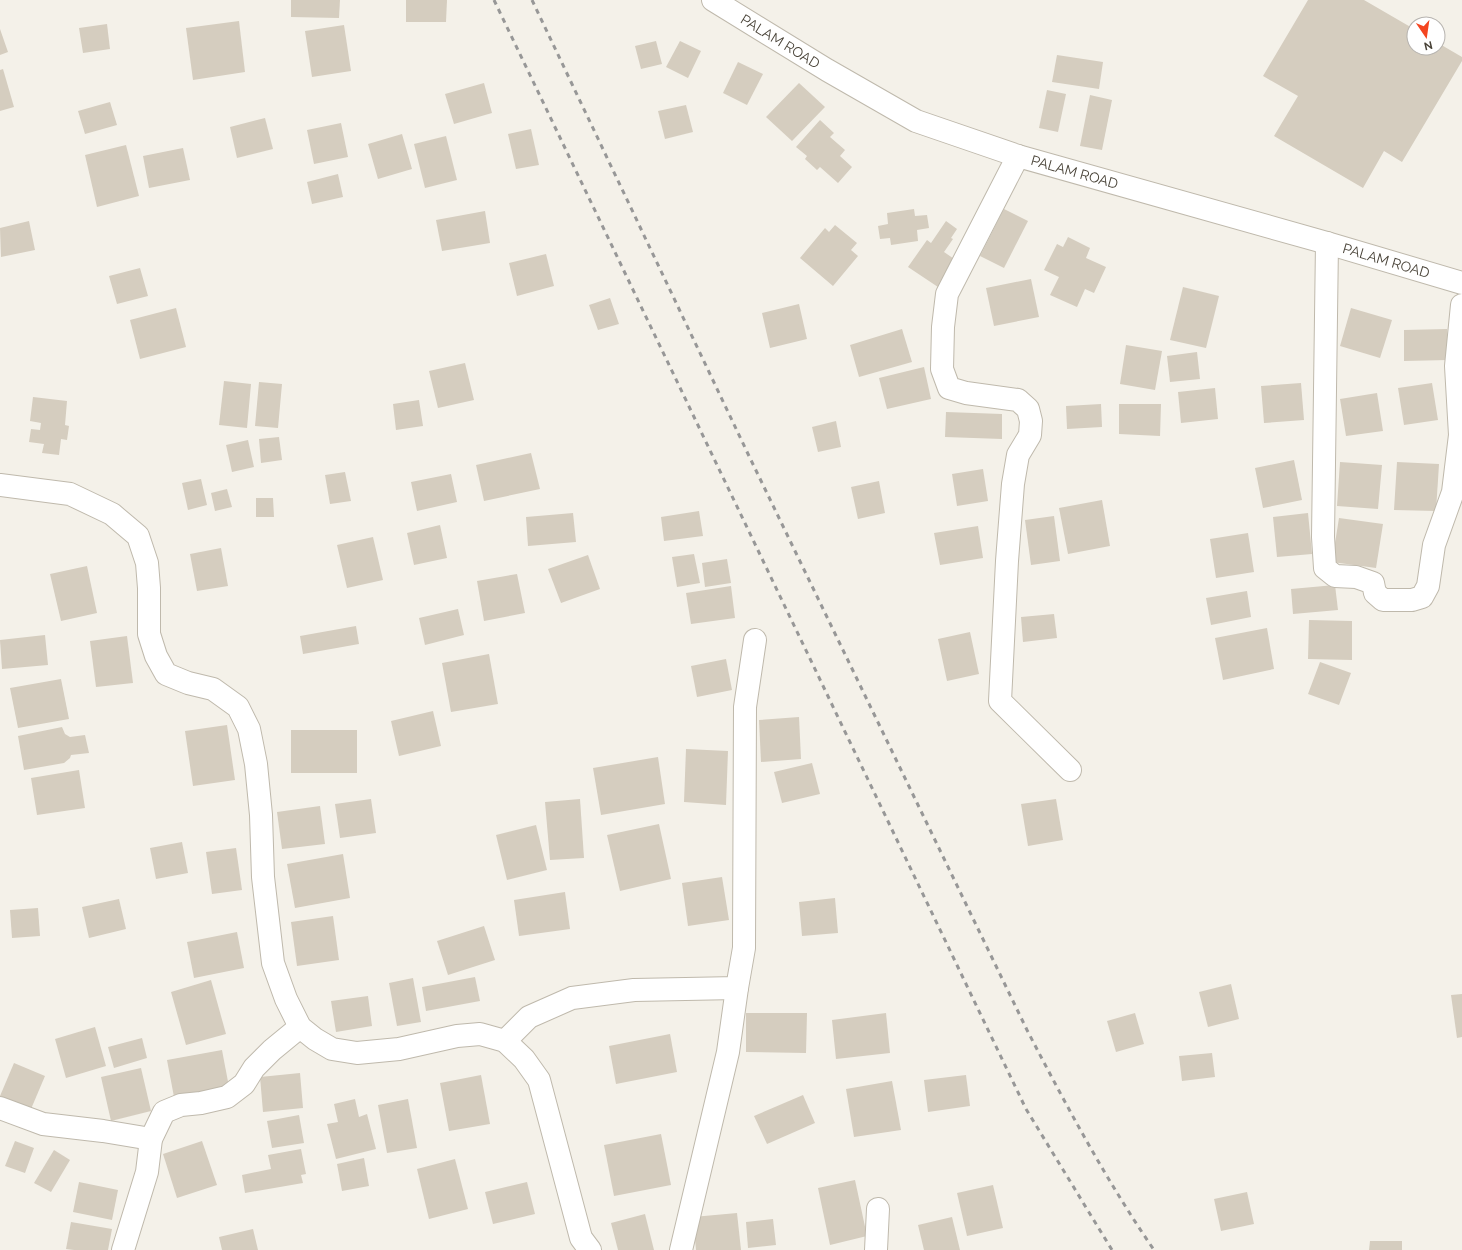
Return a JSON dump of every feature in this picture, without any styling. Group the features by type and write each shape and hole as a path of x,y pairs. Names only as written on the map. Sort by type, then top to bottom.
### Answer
{"street":[{"name":"PALAM ROAD","path":"713,0 827,70 916,121 1018,156 1327,243 1462,283"},
{"path":"1018,156 947,294 943,327 942,369 949,388 966,393 1018,400 1028,409 1031,421 1030,435 1018,455 1014,484 1007,561 1000,702 1070,770"},
{"path":"1327,243 1323,537 1325,568 1335,576 1356,577 1373,583 1375,593 1383,600 1412,600 1422,597 1428,586 1434,545 1453,492 1454,485 1460,435 1456,366 1462,305"},
{"path":"0,485 70,494 112,514 138,536 147,563 149,588 149,634 156,656 166,674 188,683 213,689 238,707 249,729 256,764 261,815 263,877 273,963 286,999 300,1027 315,1039 332,1049 357,1053 399,1049 457,1036 480,1034 505,1041 524,1058 539,1080 581,1238 590,1250"},
{"path":"681,1250 728,1052 744,948 745,707 755,640"},
{"path":"505,1041 529,1017 572,998 634,990 737,988"},
{"path":"123,1250 147,1172 151,1139 164,1112 181,1105 227,1097 244,1084 254,1068 272,1050 300,1027"},
{"path":"0,1108 43,1124 103,1131 151,1139"},
{"path":"876,1250 878,1209"}],"building":[{"path":"291,0 340,0 339,18 291,17"},
{"path":"406,0 447,0 446,22 406,22"},
{"path":"1308,0 1364,0 1406,24 1406,56 1446,56 1446,48 1462,57 1462,61 1402,162 1384,151 1363,188 1274,136 1298,96 1263,76"},
{"path":"239,21 245,72 193,80 186,28"},
{"path":"107,24 110,49 83,53 79,28"},
{"path":"344,25 351,71 312,77 305,31"},
{"path":"0,29 8,52 0,55"},
{"path":"656,41 662,64 641,69 635,46"},
{"path":"680,41 701,51 688,78 666,67"},
{"path":"1057,55 1103,62 1099,89 1052,82"},
{"path":"738,62 763,74 747,105 723,93"},
{"path":"3,69 14,107 0,111 0,70"},
{"path":"484,83 492,113 454,124 445,94"},
{"path":"799,83 825,107 792,141 766,117"},
{"path":"1047,90 1066,94 1058,132 1039,128"},
{"path":"1090,95 1112,100 1102,150 1080,146"},
{"path":"110,102 117,125 85,134 78,111"},
{"path":"686,105 693,132 665,139 658,111"},
{"path":"265,118 273,149 237,158 230,127"},
{"path":"820,120 834,133 830,137 845,150 840,156 852,167 838,183 820,167 817,170 805,159 807,156 796,147"},
{"path":"341,123 348,157 314,164 307,130"},
{"path":"531,129 539,165 516,169 508,134"},
{"path":"402,134 412,169 378,179 368,144"},
{"path":"446,136 457,180 425,188 414,144"},
{"path":"126,145 139,196 97,207 85,155"},
{"path":"183,148 190,180 149,188 143,156"},
{"path":"338,174 343,197 312,204 307,182"},
{"path":"914,209 915,216 927,215 929,228 917,230 918,241 891,245 890,238 880,239 878,226 888,224 887,213"},
{"path":"1004,209 1028,221 1004,268 980,256"},
{"path":"485,211 490,243 442,251 436,220"},
{"path":"29,221 35,250 1,257 0,228"},
{"path":"946,221 957,229 951,238 953,239 944,252 960,263 941,289 908,267 927,240 931,243"},
{"path":"835,225 857,243 851,250 858,256 833,286 800,258 825,228 829,232"},
{"path":"1068,237 1090,248 1086,258 1106,267 1094,293 1085,289 1077,307 1050,295 1059,277 1044,270 1057,244 1063,247"},
{"path":"546,254 554,286 517,296 509,263"},
{"path":"140,268 148,296 117,304 109,276"},
{"path":"1031,279 1039,317 994,326 986,288"},
{"path":"1183,287 1219,296 1206,348 1170,340"},
{"path":"610,298 619,324 598,330 589,305"},
{"path":"799,304 807,339 770,348 762,313"},
{"path":"176,308 186,347 140,359 130,320"},
{"path":"1351,308 1392,320 1380,358 1340,346"},
{"path":"902,329 912,362 859,377 850,345"},
{"path":"1447,329 1448,360 1404,361 1404,330"},
{"path":"1126,345 1162,351 1155,390 1120,384"},
{"path":"1197,352 1200,379 1170,382 1167,356"},
{"path":"465,363 474,400 438,408 429,371"},
{"path":"924,367 931,399 887,409 879,378"},
{"path":"224,381 251,384 247,428 219,425"},
{"path":"259,382 282,384 278,428 255,426"},
{"path":"1301,383 1304,420 1264,423 1261,386"},
{"path":"1432,383 1438,420 1404,425 1398,388"},
{"path":"1215,388 1218,419 1181,423 1178,392"},
{"path":"1377,393 1383,431 1346,436 1340,399"},
{"path":"33,397 67,401 65,425 69,426 67,440 61,439 59,455 42,453 44,444 29,442 31,429 40,430 41,423 30,421"},
{"path":"419,400 423,426 396,430 393,404"},
{"path":"1101,404 1102,427 1067,429 1066,406"},
{"path":"1119,404 1161,404 1160,436 1119,434"},
{"path":"946,412 1002,414 1002,439 945,437"},
{"path":"836,421 841,447 818,452 812,427"},
{"path":"279,437 282,460 261,463 259,439"},
{"path":"248,440 254,467 232,472 226,445"},
{"path":"531,453 540,489 484,501 476,465"},
{"path":"1294,460 1302,500 1263,508 1255,468"},
{"path":"1340,462 1382,465 1378,509 1337,506"},
{"path":"1397,462 1439,464 1436,511 1394,510"},
{"path":"983,469 988,501 957,506 952,474"},
{"path":"345,472 351,501 330,504 325,475"},
{"path":"451,474 457,502 417,511 411,482"},
{"path":"201,479 207,505 188,510 182,483"},
{"path":"879,481 885,513 858,519 851,487"},
{"path":"227,489 232,507 215,511 211,493"},
{"path":"256,498 273,498 274,517 256,517"},
{"path":"1102,500 1110,546 1068,554 1059,508"},
{"path":"699,511 703,536 664,541 661,517"},
{"path":"573,513 576,542 528,546 526,517"},
{"path":"1308,513 1312,554 1277,557 1273,517"},
{"path":"1054,516 1060,561 1031,565 1025,520"},
{"path":"1339,518 1383,524 1376,568 1332,562"},
{"path":"440,525 447,558 414,565 407,533"},
{"path":"978,526 983,558 940,565 934,533"},
{"path":"1248,533 1254,572 1216,578 1210,539"},
{"path":"373,537 383,580 347,588 337,545"},
{"path":"221,548 228,586 197,591 190,554"},
{"path":"694,554 700,583 677,587 672,557"},
{"path":"588,555 600,589 561,603 548,569"},
{"path":"727,559 731,583 705,587 702,563"},
{"path":"87,566 97,613 61,621 50,574"},
{"path":"517,574 525,613 484,621 477,581"},
{"path":"1335,585 1338,610 1293,614 1291,589"},
{"path":"731,586 735,618 691,624 686,593"},
{"path":"1247,591 1251,617 1211,625 1206,598"},
{"path":"458,609 464,635 425,645 419,618"},
{"path":"1054,614 1057,638 1023,642 1021,617"},
{"path":"1309,620 1352,621 1352,660 1308,659"},
{"path":"356,626 359,644 303,654 300,636"},
{"path":"1267,628 1274,669 1223,680 1215,638"},
{"path":"970,632 979,674 947,681 938,639"},
{"path":"45,635 48,665 2,669 0,640"},
{"path":"127,636 133,683 96,687 90,641"},
{"path":"489,654 498,704 451,712 442,663"},
{"path":"726,659 732,690 697,697 691,666"},
{"path":"1320,662 1351,673 1339,705 1308,694"},
{"path":"61,679 69,719 18,728 10,688"},
{"path":"433,711 441,746 399,756 391,721"},
{"path":"799,717 801,759 761,762 759,720"},
{"path":"227,725 235,780 193,786 185,731"},
{"path":"62,727 65,734 70,737 85,735 89,753 71,755 70,758 64,763 24,770 18,736"},
{"path":"291,730 357,730 357,773 291,773"},
{"path":"686,749 728,751 726,805 684,802"},
{"path":"658,757 665,804 601,815 593,768"},
{"path":"812,763 820,794 782,803 774,772"},
{"path":"79,770 85,808 37,815 31,778"},
{"path":"371,799 376,833 340,838 335,804"},
{"path":"580,799 584,858 550,860 545,802"},
{"path":"1056,799 1063,840 1028,846 1021,804"},
{"path":"320,806 325,844 282,849 277,812"},
{"path":"659,824 671,879 620,891 607,835"},
{"path":"536,825 547,870 507,880 496,835"},
{"path":"182,842 188,873 156,879 150,848"},
{"path":"236,848 242,890 212,894 206,852"},
{"path":"343,854 350,898 295,908 287,864"},
{"path":"722,877 729,920 688,926 682,883"},
{"path":"565,892 570,929 519,936 514,900"},
{"path":"835,898 838,933 802,936 799,902"},
{"path":"119,899 126,929 89,938 82,907"},
{"path":"38,908 40,936 12,938 10,910"},
{"path":"333,916 339,960 297,966 291,922"},
{"path":"484,926 495,960 448,975 437,941"},
{"path":"237,932 244,968 194,978 187,942"},
{"path":"475,977 480,1001 426,1011 422,987"},
{"path":"413,978 421,1022 397,1026 389,983"},
{"path":"211,980 226,1034 186,1045 171,992"},
{"path":"1231,984 1239,1019 1208,1027 1199,992"},
{"path":"1462,994 1462,1037 1457,1038 1451,995"},
{"path":"368,996 372,1026 336,1032 331,1001"},
{"path":"746,1013 807,1013 806,1053 746,1052"},
{"path":"886,1013 890,1053 836,1059 832,1020"},
{"path":"1135,1013 1144,1044 1116,1052 1107,1021"},
{"path":"95,1027 106,1066 66,1078 55,1039"},
{"path":"670,1034 677,1072 616,1084 609,1046"},
{"path":"142,1038 147,1058 114,1068 108,1047"},
{"path":"222,1050 229,1087 174,1097 167,1060"},
{"path":"1212,1053 1215,1077 1182,1081 1179,1056"},
{"path":"14,1063 45,1076 31,1109 0,1096"},
{"path":"141,1068 151,1111 111,1121 101,1077"},
{"path":"300,1073 303,1108 263,1112 260,1077"},
{"path":"481,1075 490,1124 449,1131 440,1083"},
{"path":"966,1075 970,1106 928,1112 924,1080"},
{"path":"892,1081 901,1130 854,1137 846,1089"},
{"path":"803,1095 815,1123 767,1144 754,1116"},
{"path":"355,1099 359,1117 367,1114 376,1149 336,1159 327,1124 338,1122 334,1104"},
{"path":"408,1099 417,1148 387,1153 378,1105"},
{"path":"299,1115 304,1143 272,1148 267,1121"},
{"path":"661,1134 671,1185 614,1196 604,1145"},
{"path":"15,1141 34,1148 25,1173 5,1166"},
{"path":"202,1141 217,1185 177,1198 163,1154"},
{"path":"301,1149 306,1174 301,1175 303,1183 245,1193 242,1175 271,1169 268,1155"},
{"path":"54,1150 70,1160 51,1192 34,1183"},
{"path":"364,1158 369,1186 342,1191 337,1164"},
{"path":"455,1159 468,1209 429,1219 417,1169"},
{"path":"855,1180 867,1236 830,1245 818,1188"},
{"path":"79,1182 118,1190 112,1220 73,1212"},
{"path":"527,1182 535,1214 493,1224 485,1192"},
{"path":"993,1185 1003,1228 967,1236 957,1193"},
{"path":"1247,1192 1254,1224 1221,1231 1214,1199"},
{"path":"737,1213 741,1250 696,1250 693,1217"},
{"path":"645,1214 654,1250 618,1250 611,1223"},
{"path":"952,1217 960,1250 924,1250 918,1225"},
{"path":"773,1219 776,1245 748,1248 746,1222"},
{"path":"71,1222 112,1229 108,1250 66,1249"},
{"path":"253,1229 258,1250 222,1250 219,1237"},
{"path":"1370,1241 1402,1241 1402,1250 1369,1250"}],"railway":[{"path":"494,0 1026,1109 1112,1250"},
{"path":"532,0 749,456 1027,1030 1119,1197 1154,1250"}]}
